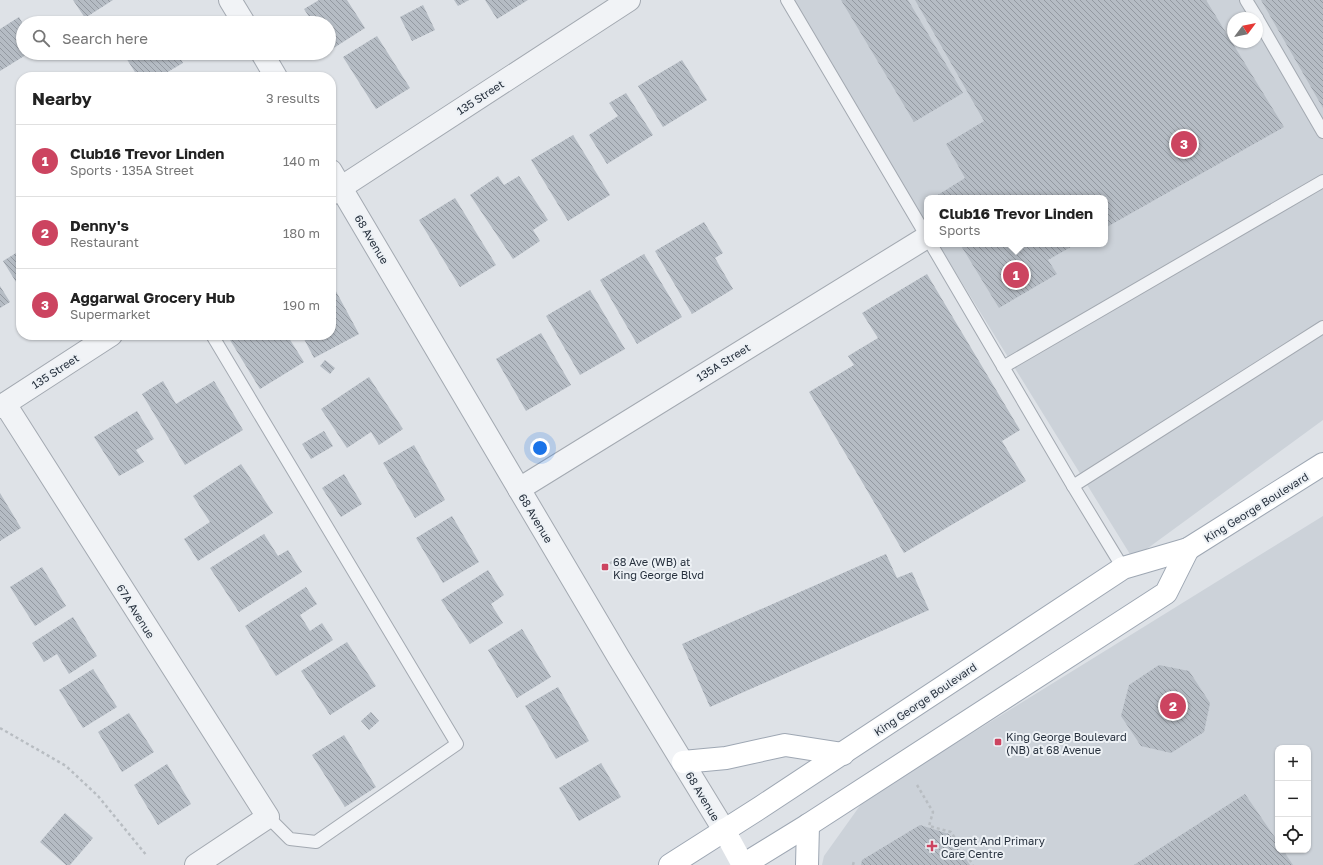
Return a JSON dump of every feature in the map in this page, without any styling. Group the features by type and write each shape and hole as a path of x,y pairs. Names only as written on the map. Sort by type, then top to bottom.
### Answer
{"main road":[{"name":"King George Boulevard","path":"670,865 843,754 1123,568 1188,549 1323,464"},
{"path":"743,865 808,825 1166,594 1188,549"},
{"path":"683,762 726,758 785,745 843,754"},
{"path":"807,865 808,825"},
{"name":"68 Avenue","path":"724,830 743,865"}],"street":[{"path":"230,0 240,16"},
{"name":"135 Street","path":"336,183 629,0"},
{"path":"266,60 273,72"},
{"name":"68 Avenue","path":"336,187 724,830"},
{"name":"135A Street","path":"519,489 924,239"},
{"name":"135 Street","path":"2,406 103,340"},
{"name":"67A Avenue","path":"2,406 268,817"},
{"path":"196,865 268,817"}],"lane":[{"path":"787,0 924,232"},
{"path":"1246,0 1253,12"},
{"path":"1263,28 1323,132"},
{"path":"1003,367 1323,181"},
{"path":"933,247 1073,486 1123,568"},
{"path":"1073,486 1323,328"},
{"path":"215,340 457,744 316,842 290,839 268,817"}],"path":[{"path":"605,567 615,560"},
{"path":"0,728 66,766 98,796 147,856"},
{"path":"917,785 933,812 929,826 951,832 973,865"}],"shaded area":[{"path":"787,0 1323,0 1323,420 1133,559 940,247 1108,247 1108,195 924,195 924,221"},
{"path":"1323,516 1323,865 822,865 824,856 864,800"}],"building":[{"path":"73,0 113,0 88,16 84,16"},
{"path":"319,0 347,0 365,28 336,47 336,16 308,16 304,9"},
{"path":"454,0 469,0 458,6"},
{"path":"485,0 528,0 497,19"},
{"path":"841,0 908,0 963,93 914,122"},
{"path":"915,0 1206,0 1227,34 1227,48 1235,48 1284,127 1108,226 1108,195 938,195 965,178 946,144 984,121"},
{"path":"1261,0 1323,0 1323,108"},
{"path":"423,5 435,30 412,41 400,17"},
{"path":"16,19 16,60 18,60 0,71 0,29"},
{"path":"377,36 410,88 376,109 343,57"},
{"path":"127,60 181,60 183,63 168,72 135,72"},
{"path":"682,60 707,100 663,127 638,86"},
{"path":"626,93 653,135 607,164 589,135 618,116 609,103"},
{"path":"573,135 610,195 568,221 531,160"},
{"path":"498,176 504,185 519,176 548,220 533,230 540,241 513,259 470,195"},
{"path":"455,198 496,265 460,287 419,220"},
{"path":"704,222 723,253 715,258 733,289 692,314 655,251"},
{"path":"962,247 1071,247 1048,260 1057,274 999,308"},
{"path":"16,253 16,282 3,261"},
{"path":"644,254 682,317 637,344 600,280"},
{"path":"927,274 1020,430 1002,441 1026,481 904,553 809,392 854,365 848,356 878,338 862,313"},
{"path":"0,286 10,302 0,308"},
{"path":"590,290 625,349 580,375 546,316"},
{"path":"336,291 359,334 314,358 305,340 336,340"},
{"path":"541,333 571,385 526,411 496,359"},
{"path":"230,340 290,340 304,362 260,389"},
{"path":"325,360 335,368 330,374 320,366"},
{"path":"369,377 403,429 379,445 371,432 347,448 321,409"},
{"path":"163,381 176,404 214,381 243,430 185,465 142,394"},
{"path":"137,411 154,439 136,450 144,462 119,476 94,437"},
{"path":"324,431 333,446 311,459 302,444"},
{"path":"414,445 445,500 415,518 383,463"},
{"path":"241,464 273,513 198,561 184,539 210,522 193,496"},
{"path":"344,474 362,504 341,517 322,488"},
{"path":"0,493 21,528 0,541"},
{"path":"452,516 479,562 443,583 416,538"},
{"path":"264,534 278,556 288,550 302,572 239,612 210,568"},
{"path":"886,554 897,578 912,572 929,610 710,707 682,644"},
{"path":"42,567 66,606 35,626 10,587"},
{"path":"488,570 504,595 491,604 503,623 470,644 441,600"},
{"path":"306,587 317,604 300,615 310,631 322,623 333,640 276,676 245,626"},
{"path":"73,617 97,656 69,674 57,654 44,662 32,643"},
{"path":"522,629 551,677 517,698 488,650"},
{"path":"347,642 376,686 330,715 301,671"},
{"path":"1159,665 1189,671 1210,703 1204,732 1171,753 1141,746 1121,716 1129,685"},
{"path":"93,669 117,707 83,728 59,690"},
{"path":"558,687 589,741 556,759 525,706"},
{"path":"371,712 379,721 369,730 361,721"},
{"path":"129,713 154,752 122,772 98,732"},
{"path":"344,735 376,787 345,807 312,755"},
{"path":"601,763 621,797 579,821 559,788"},
{"path":"167,764 191,804 158,825 134,785"},
{"path":"1245,794 1275,838 1275,853 1285,853 1293,865 1134,865"},
{"path":"65,813 93,838 70,865 66,865 40,842"},
{"path":"920,825 949,834 970,865 861,865 862,860"}],"place":[{"name":"Aggarwal Grocery Hub","path":"1184,144"},
{"name":"Club16 Trevor Linden","path":"1016,275"},
{"name":"68 Ave (WB) at King George Blvd","path":"605,567"},
{"name":"Denny's","path":"1173,706"},
{"name":"King George Boulevard (NB) at 68 Avenue","path":"998,742"},
{"name":"Urgent And Primary Care Centre","path":"932,846"}]}
